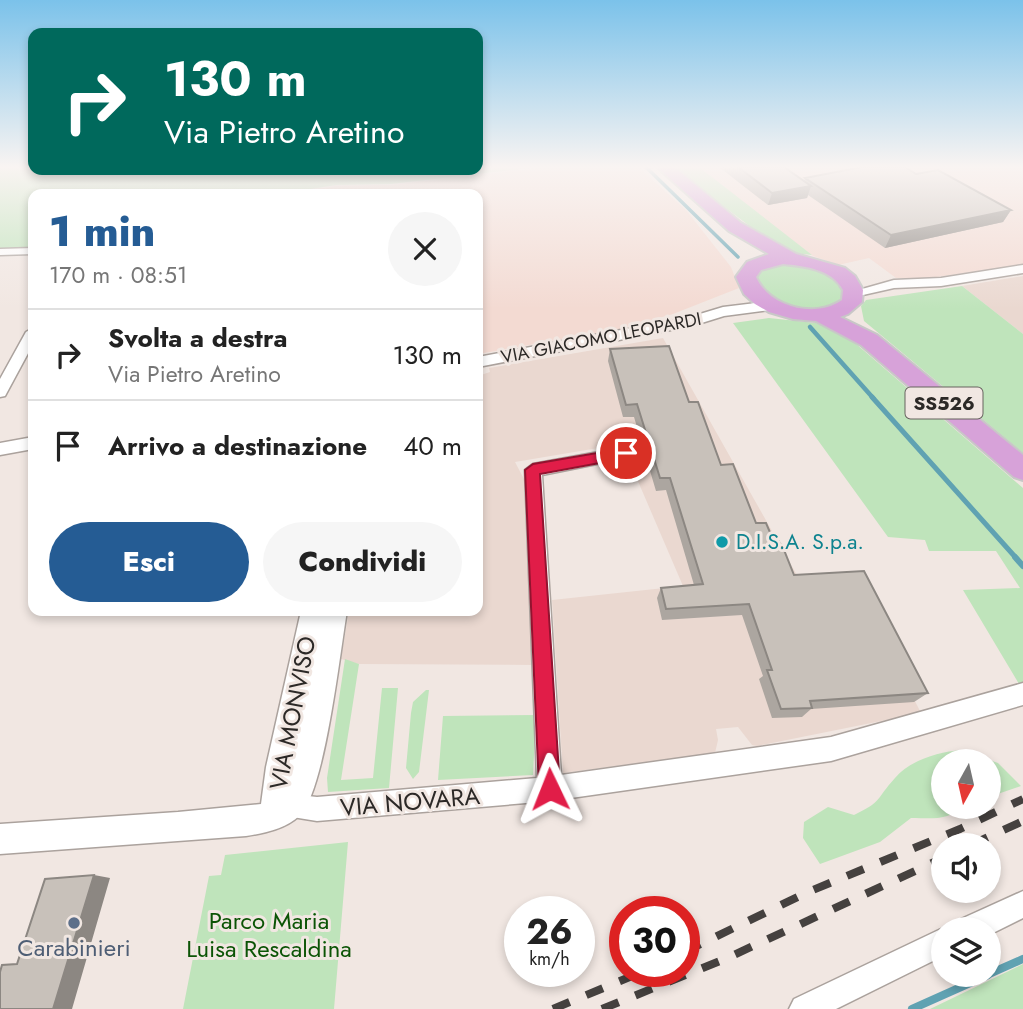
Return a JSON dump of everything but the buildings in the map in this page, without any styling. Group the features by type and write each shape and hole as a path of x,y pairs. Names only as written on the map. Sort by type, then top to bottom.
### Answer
{"main road":[{"path":"719,214 734,227 789,258"},
{"path":"734,227 759,262"},
{"path":"749,287 748,273 759,262 789,258 816,263 839,274"},
{"name":"SS526","path":"839,274 849,283 850,300 869,340"},
{"name":"SS526","path":"749,287 772,306 800,314 820,315 869,340 1023,470"},
{"name":"SS526","path":"820,315 850,300"}],"street":[{"path":"0,253 28,251"},
{"path":"839,274 894,284 941,282 1023,269"},
{"path":"850,300 894,284"},
{"name":"VIA GIACOMO LEOPARDI","path":"723,312 749,287"},
{"name":"VIA GIACOMO LEOPARDI","path":"483,361 692,321 723,312 772,306"},
{"path":"0,392 28,341"},
{"path":"0,449 28,444"},
{"path":"550,789 533,470 626,453"},
{"name":"VIA MONVISO","path":"282,810 280,767 312,616"},
{"name":"VIA MONVISO","path":"282,810 300,790 307,766 334,616"},
{"name":"VIA NOVARA","path":"0,839 156,830 249,820 282,810 550,789 831,749 1023,694"},
{"path":"996,917 1023,904"},
{"path":"804,1009 931,949"}],"shaded area":[{"path":"483,214 689,214 731,267 739,288 673,314 621,329 483,353"},
{"path":"759,214 1023,214 1023,265 929,278 896,278 869,258 838,265 813,256"},
{"path":"1023,276 1023,334 962,286"},
{"path":"663,338 798,577 851,575 921,713 757,746 752,745 738,727 716,729 718,740 715,753 563,773 552,600 683,586 622,444 515,462 525,481 535,665 359,664 341,659 348,616 483,616 483,374 490,372 489,368"}],"green space":[{"path":"0,214 28,214 28,249 0,250"},
{"path":"734,214 759,214 812,255 793,253 776,246"},
{"path":"775,264 807,267 831,275 839,281 842,290 840,300 823,307 802,308 773,300 757,280 759,273"},
{"path":"962,286 1023,334 1023,453 864,321 861,306 866,300"},
{"path":"769,318 816,323 840,330 1023,488 1023,683 1019,684 963,590 1020,588 996,551 929,551 925,540 888,537 733,323"},
{"path":"345,659 359,664 341,780 373,778 382,688 398,688 389,788 328,792 327,778"},
{"path":"429,690 419,772 413,779 406,768 411,713 413,702"},
{"path":"536,715 533,775 438,780 443,716"},
{"path":"931,756 931,818 911,818 880,842 820,864 803,838 804,822 828,807 854,815 874,803 901,772"},
{"path":"1001,766 1021,786 1001,793"},
{"name":"Parco Maria Luisa Rescaldina","path":"348,842 334,1009 183,1009 209,876 221,875 225,855"},
{"path":"1023,964 1023,1009 930,1009 975,987 1001,987 1001,975"}],"waterway":[{"path":"694,214 738,257"},
{"path":"810,327 874,399"},
{"path":"872,397 1017,559"},
{"path":"1015,557 1023,566"},
{"path":"1001,969 1023,959"},
{"path":"912,1009 961,987"}],"railway":[{"path":"700,944 808,892 960,829 1023,799"},
{"path":"997,833 1023,821"},
{"path":"602,1009 725,959 931,864"},
{"path":"553,1009 609,986"}],"place":[{"name":"D.I.S.A. S.p.a.","path":"722,542"},
{"name":"Carabinieri","path":"74,923"}],"route":[{"path":"550,789 533,470 626,453"}]}
